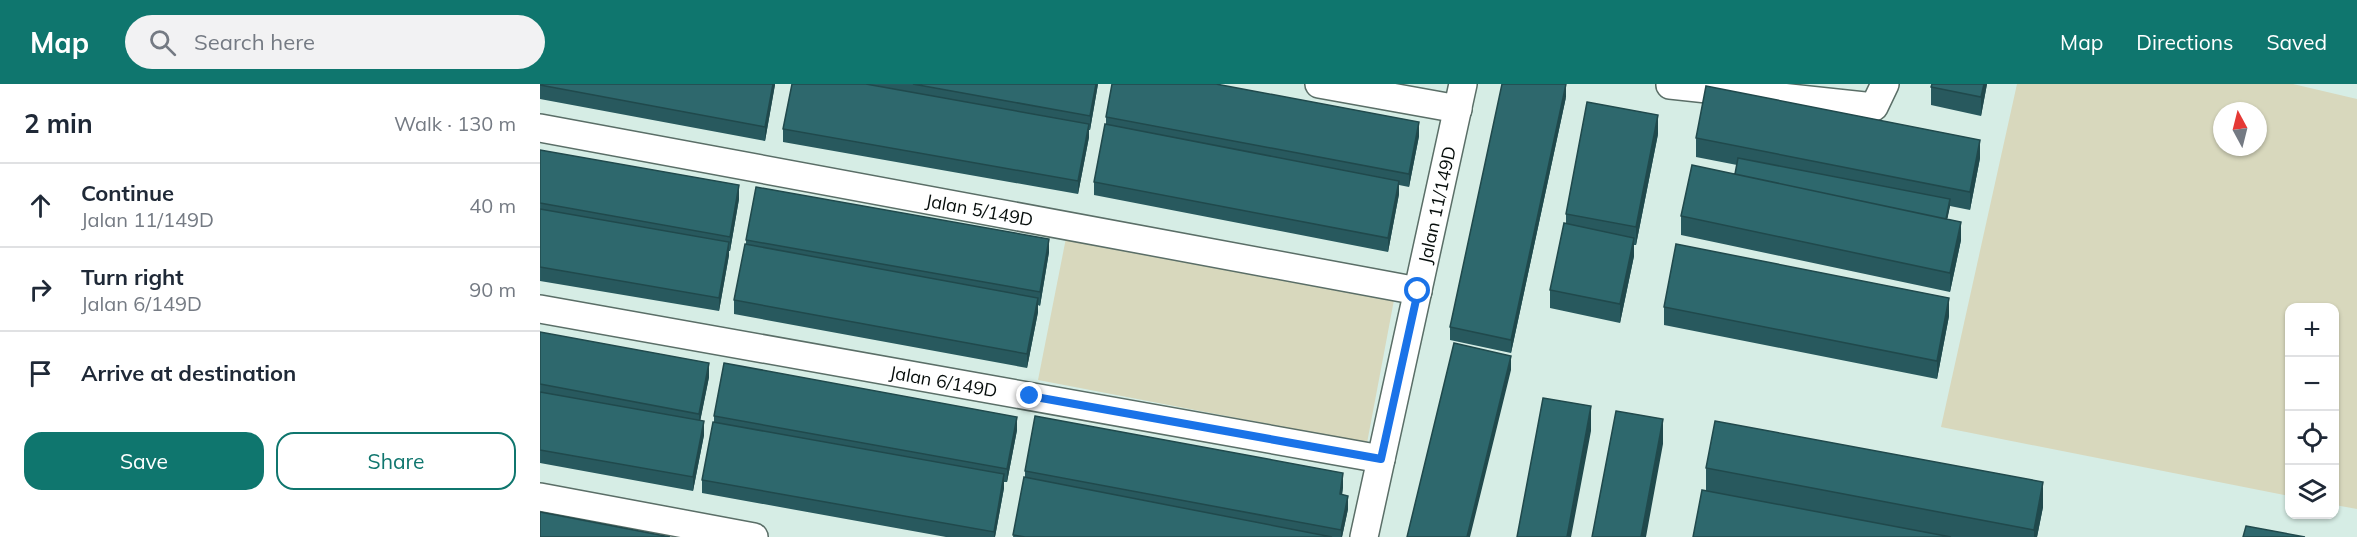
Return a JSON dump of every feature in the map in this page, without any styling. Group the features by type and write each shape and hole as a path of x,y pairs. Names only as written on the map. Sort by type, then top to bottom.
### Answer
{"street":[{"path":"1319,84 1460,97"},
{"path":"1670,85 1874,107 1885,84"},
{"name":"Jalan 11/149D","path":"1364,537 1460,97"},
{"name":"Jalan 5/149D","path":"540,128 1418,291"},
{"name":"Jalan 6/149D","path":"540,309 1381,459"},
{"path":"540,497 754,537"}],"green space":[{"path":"2017,84 2293,84 2357,99 2357,509 2339,506 2339,303 2285,303 2285,495 1941,427"},
{"path":"1066,238 1394,300 1367,443 1038,380"}],"building":[{"path":"540,84 773,84 765,127"},
{"path":"792,84 866,84 1089,124 1078,181 783,129"},
{"path":"913,84 1096,84 1090,116"},
{"path":"1112,84 1216,84 1419,122 1409,174 1106,117"},
{"path":"1502,84 1566,84 1511,340 1450,327"},
{"path":"1932,84 1984,84 1981,97 1931,87"},
{"path":"1706,86 1980,140 1970,192 1696,138"},
{"path":"1587,102 1658,115 1636,227 1566,214"},
{"path":"1105,124 1399,181 1388,238 1094,182"},
{"path":"540,150 739,185 730,237 540,203"},
{"path":"1738,158 1950,199 1946,219 1735,174"},
{"path":"1692,165 1961,222 1950,273 1681,216"},
{"path":"756,187 1049,239 1040,292 746,240"},
{"path":"540,209 729,242 719,298 540,267"},
{"path":"1564,223 1634,238 1620,304 1550,290"},
{"path":"745,244 1038,298 1027,354 734,300"},
{"path":"1676,244 1949,298 1937,361 1664,307"},
{"path":"540,332 709,363 699,414 540,384"},
{"path":"1454,343 1511,356 1467,537 1407,537"},
{"path":"724,363 1017,417 1007,469 714,416"},
{"path":"540,392 704,421 693,477 540,450"},
{"path":"1543,398 1591,406 1567,537 1517,537"},
{"path":"1616,411 1663,419 1641,537 1592,537"},
{"path":"1035,416 1343,473 1340,494 1348,496 1341,530 1025,471"},
{"path":"1715,421 2043,482 2034,530 1706,468"},
{"path":"713,422 1004,474 994,532 702,480"},
{"path":"1024,477 1332,537 1025,537 1013,535"},
{"path":"1702,490 1951,537 1693,537"},
{"path":"540,512 670,537 540,537"},
{"path":"2246,526 2305,537 2243,537"}],"route":[{"path":"1030,396 1381,459 1418,291"}]}
